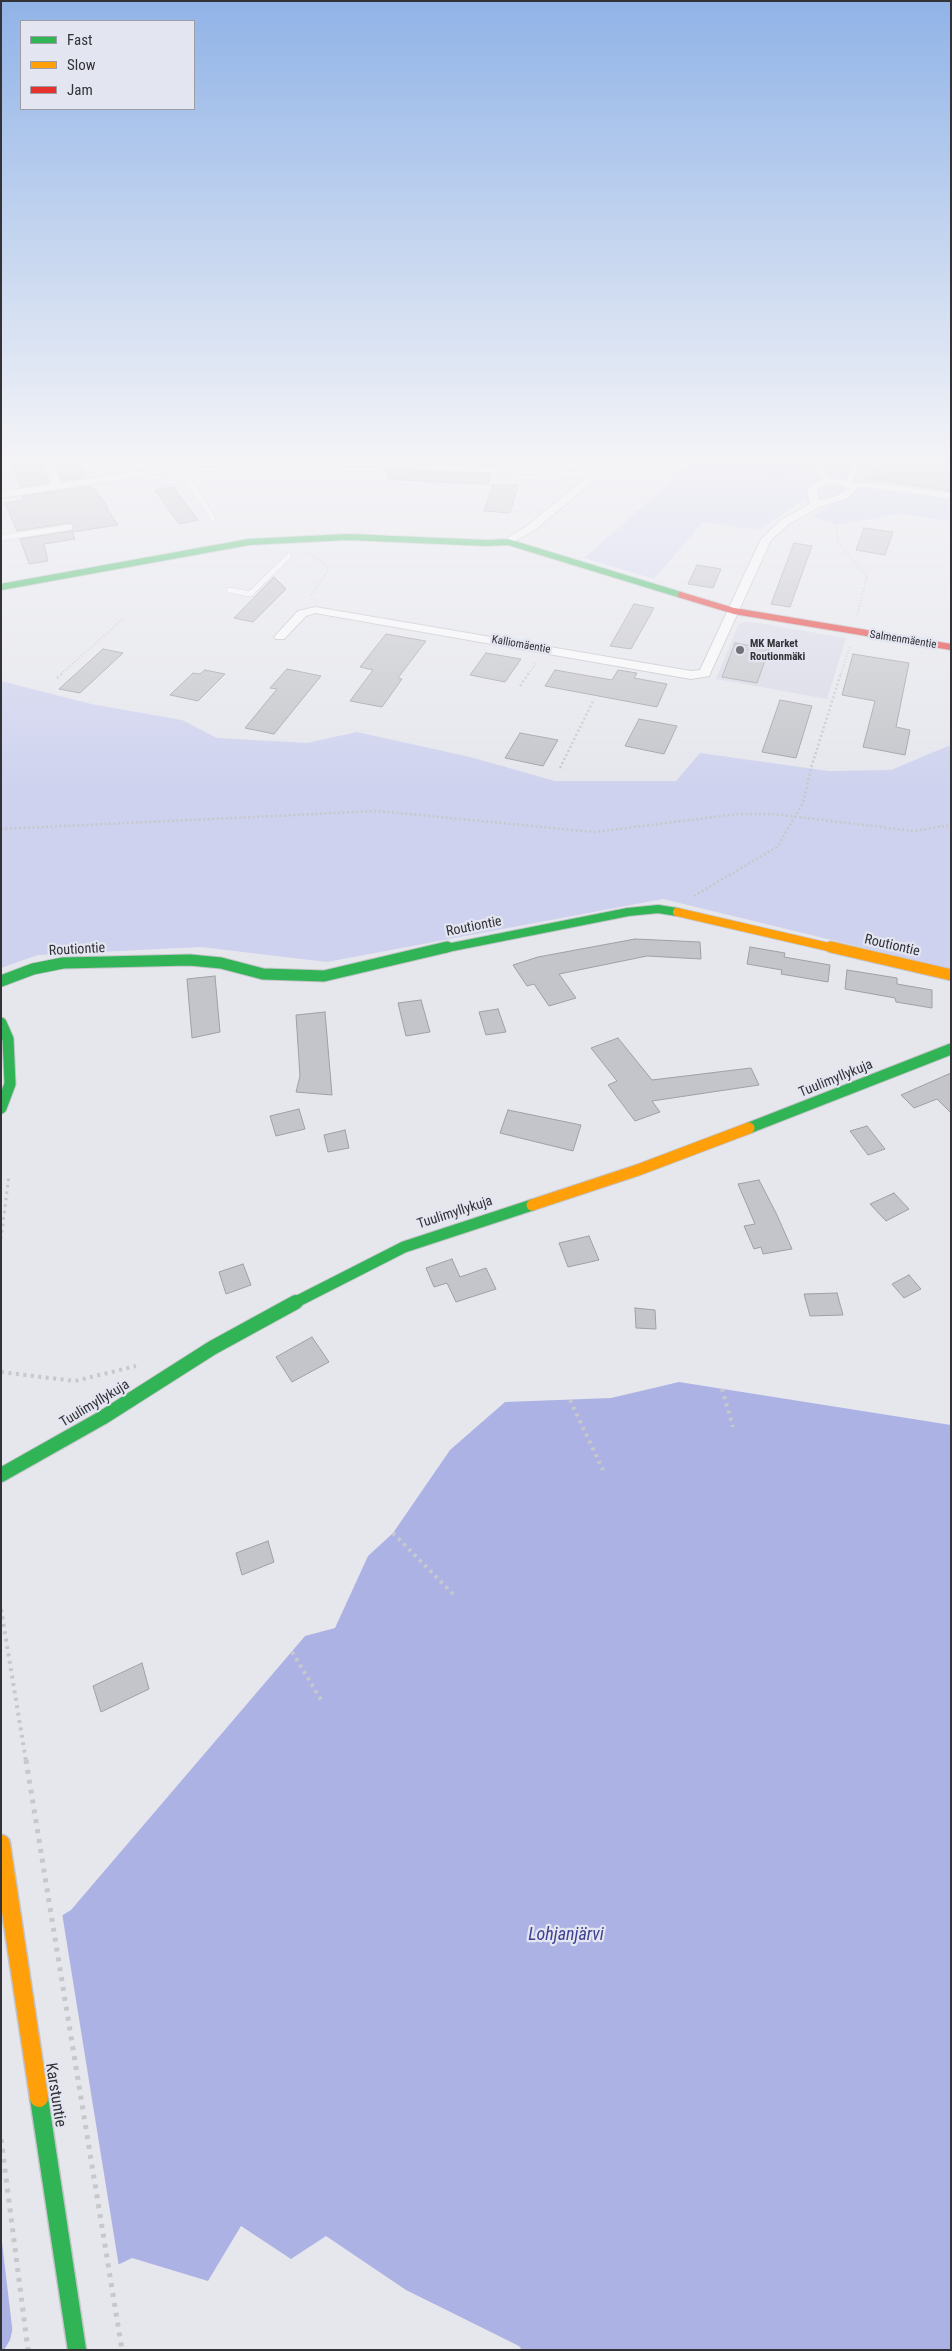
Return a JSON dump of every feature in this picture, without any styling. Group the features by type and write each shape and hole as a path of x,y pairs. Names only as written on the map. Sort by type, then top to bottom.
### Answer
{"street":[{"name":"Salmenmäentie","path":"1,587 92,571"},
{"name":"Salmenmäentie","path":"602,571 734,611 951,648"},
{"path":"734,611 752,571"},
{"path":"280,637 302,613 308,610"},
{"name":"Kalliomäentie","path":"308,610 360,617 691,675 704,673 734,611"},
{"name":"Routiontie","path":"1,981 33,969 62,963 190,960 221,963 263,974 324,976 462,944 628,912 658,909 691,914 951,975"},
{"path":"1,1023 8,1039 10,1084 1,1108"},
{"name":"Tuulimyllykuja","path":"1,1475 102,1418 212,1348 404,1246 638,1170 799,1110 951,1049"},
{"name":"Karstuntie","path":"1,1844 77,2350"}],"lane":[{"path":"229,590 250,594 274,571"}],"path":[{"path":"308,610 305,604 328,571"},
{"path":"856,620 867,576 862,571"},
{"path":"57,678 124,618"},
{"path":"690,898 777,847 804,803 811,768 852,638"},
{"path":"520,686 546,649"},
{"path":"560,768 594,699"},
{"path":"1,828 378,811 594,832 738,814 773,814 914,832 951,825"},
{"path":"1,1239 9,1176"},
{"path":"1,1372 75,1381 140,1365"},
{"path":"722,1389 733,1428"},
{"path":"570,1400 603,1470"},
{"path":"393,1533 453,1594"},
{"path":"1,1609 122,2350"},
{"path":"292,1652 323,1703"},
{"path":"1,2139 28,2350"}],"shaded area":[{"path":"626,571 661,571 654,579"},
{"path":"746,621 846,638 827,699 716,679 738,625"},
{"path":"1,681 91,704 182,720 217,738 307,743 357,732 470,757 555,781 676,781 700,753 829,771 891,770 948,746 951,747 951,969 663,899 327,962 201,947 38,955 1,968"}],"water":[{"name":"Lohjanjärvi","path":"679,1382 951,1425 951,2350 522,2350 519,2346 406,2290 326,2236 291,2259 241,2226 208,2281 132,2258 16,2314 10,2340 4,2350 1,2350 1,1953 71,1910 305,1636 335,1628 368,1556 393,1533 450,1450 505,1402 611,1398"}],"pier":[{"path":"62,1913 119,2267 18,2316 13,2335 1,2234 1,1950"}],"building":[{"path":"694,571 720,571 713,588 688,584"},
{"path":"784,571 803,571 790,607 771,604"},
{"path":"274,577 286,589 253,622 234,618"},
{"path":"634,604 654,608 631,649 610,646"},
{"path":"386,634 426,641 398,678 402,679 382,707 350,701 373,670 360,667"},
{"path":"735,643 769,649 757,683 722,677"},
{"path":"103,649 123,653 80,693 59,689"},
{"path":"486,653 521,659 505,682 470,675"},
{"path":"853,654 909,663 896,727 910,730 905,755 863,747 875,701 842,695"},
{"path":"287,669 321,676 274,734 245,728 277,689 270,688"},
{"path":"205,670 225,674 198,701 170,695 193,673 200,674"},
{"path":"555,670 612,680 618,670 637,673 634,678 667,684 657,707 545,686"},
{"path":"780,700 812,706 796,758 762,752"},
{"path":"639,719 677,726 664,754 625,746"},
{"path":"520,733 558,740 543,766 505,758"},
{"path":"635,939 700,942 701,959 647,956 559,974 576,998 549,1006 534,984 527,986 513,965 538,957"},
{"path":"750,947 785,953 784,957 830,965 828,982 781,974 782,970 747,964"},
{"path":"847,970 897,978 897,984 932,990 932,1008 896,1002 895,998 845,989"},
{"path":"215,976 220,1032 192,1038 187,979"},
{"path":"421,1000 430,1032 406,1036 398,1003"},
{"path":"498,1009 506,1032 486,1035 479,1012"},
{"path":"325,1012 332,1095 296,1092 300,1076 296,1015"},
{"path":"618,1038 652,1080 751,1068 759,1085 652,1101 660,1112 635,1121 608,1085 617,1081 591,1048"},
{"path":"951,1073 951,1113 937,1099 914,1108 901,1095"},
{"path":"299,1109 305,1129 276,1136 270,1116"},
{"path":"508,1110 581,1125 573,1151 500,1133"},
{"path":"867,1126 885,1149 868,1155 850,1131"},
{"path":"345,1130 349,1148 328,1152 324,1135"},
{"path":"759,1180 792,1249 763,1254 761,1247 754,1249 744,1226 755,1224 738,1184"},
{"path":"894,1193 909,1209 886,1221 870,1204"},
{"path":"589,1236 599,1260 568,1267 559,1243"},
{"path":"452,1259 460,1277 486,1268 496,1289 456,1302 447,1283 434,1287 426,1268"},
{"path":"243,1264 251,1285 226,1294 219,1272"},
{"path":"909,1275 921,1289 904,1298 892,1284"},
{"path":"837,1293 843,1315 810,1316 804,1294"},
{"path":"635,1308 655,1310 656,1329 636,1328"},
{"path":"312,1337 329,1362 292,1382 276,1357"},
{"path":"268,1541 274,1562 242,1575 236,1553"},
{"path":"142,1663 149,1689 101,1712 93,1686"}],"traffic: fast":[{"path":"1,587 91,571"},
{"path":"602,571 681,595"},
{"path":"1,981 33,969 63,963 190,960 221,963 263,974 324,976 462,944 628,912 658,909 677,912"},
{"path":"1,1023 8,1039 10,1084 1,1108"},
{"path":"749,1128 951,1049"},
{"path":"1,1475 102,1418 212,1348 320,1289 404,1247 532,1205"},
{"path":"39,2098 77,2350"}],"traffic: slow":[{"path":"677,912 951,975"},
{"path":"532,1205 638,1170 749,1128"},
{"path":"1,1844 39,2098"}],"traffic: jam":[{"path":"681,595 734,611 951,647"}],"place":[{"name":"MK Market Routionmäki","path":"740,650"}]}
